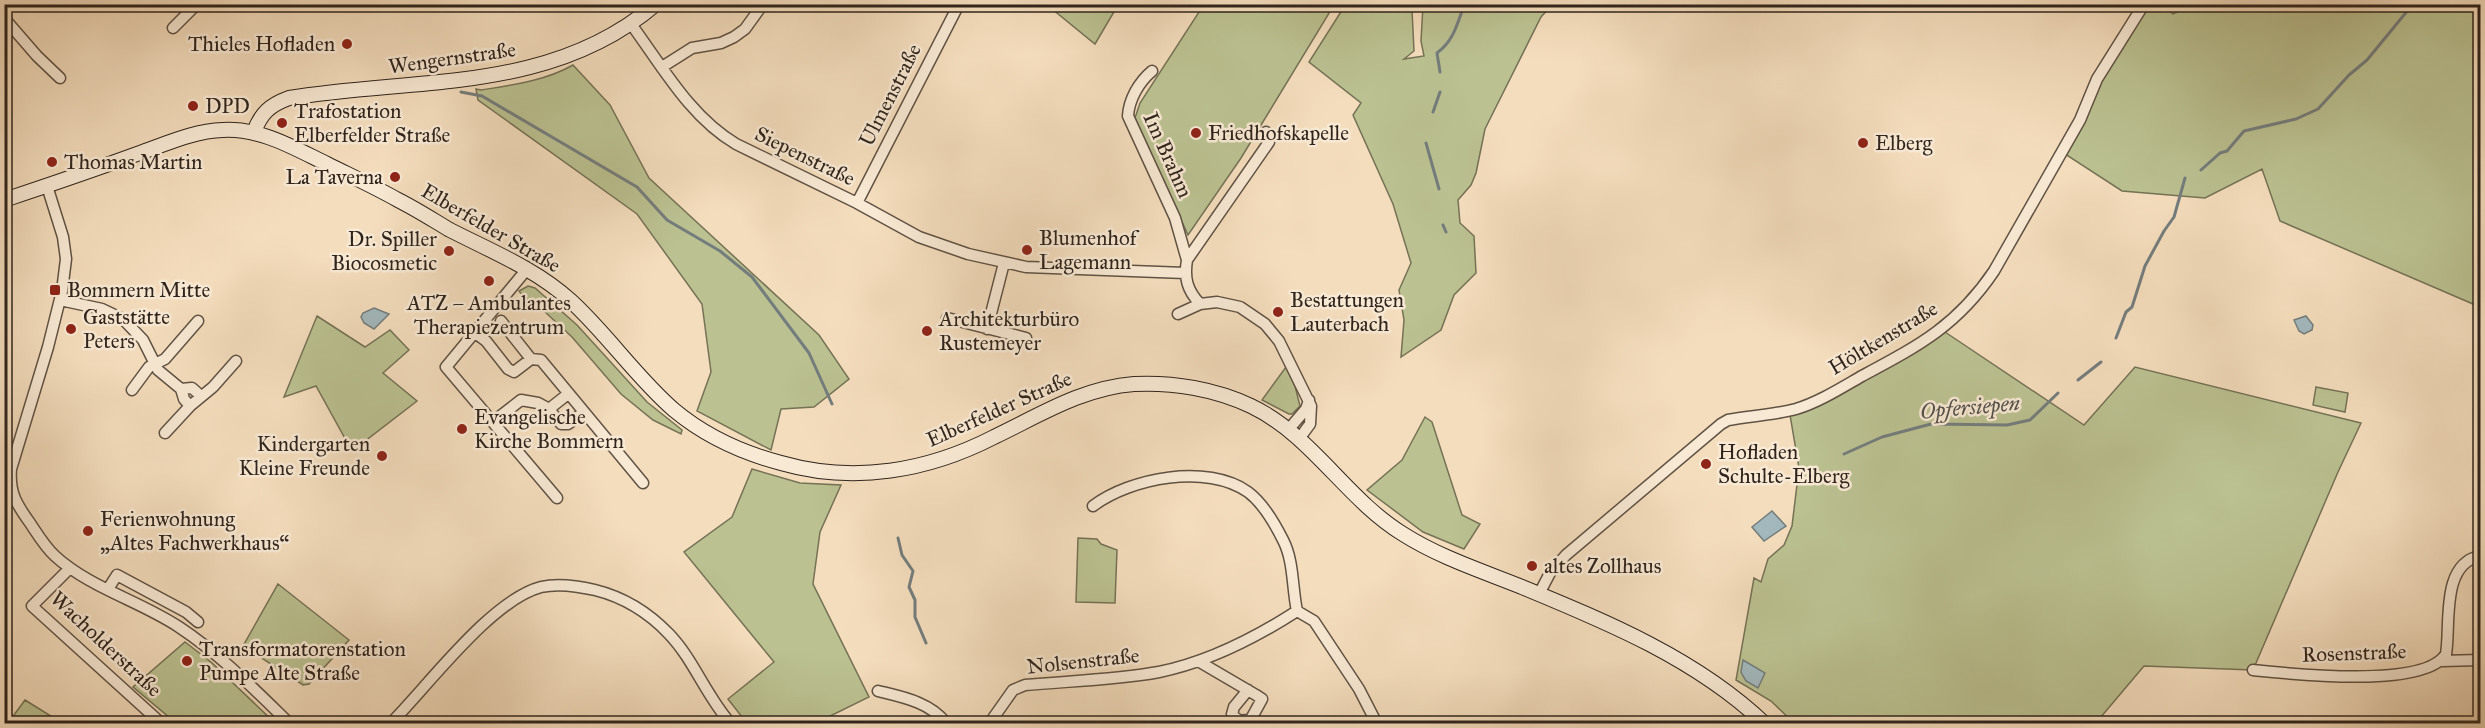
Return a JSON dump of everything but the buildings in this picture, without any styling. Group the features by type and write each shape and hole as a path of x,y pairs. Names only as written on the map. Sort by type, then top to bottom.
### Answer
{"main road":[{"name":"Wengernstraße","path":"254,132 262,114 269,107 289,98 457,82 533,68 585,50 631,24 656,4"},
{"name":"Elberfelder Straße","path":"4,200 196,133 231,130 254,132 302,151 396,198 450,230 527,269 571,302 602,331 648,384 688,420 748,452 801,468 841,473 912,468 970,449 1076,397 1127,385 1169,384 1215,393 1256,408 1294,434 1371,510 1398,531 1446,556 1604,622 1684,663 1765,723"}],"street":[{"path":"173,28 197,4"},
{"path":"662,67 692,48 721,43 734,38 745,28 763,4"},
{"name":"Ulmenstraße","path":"857,203 959,4"},
{"name":"Höltkenstraße","path":"1539,594 1550,573 1566,555 1721,424 1808,405 1904,353 1950,323 1985,285 1994,271 2080,120 2097,79 2144,4"},
{"path":"4,18 37,56 60,78"},
{"name":"Siepenstraße","path":"631,24 699,113 727,139 931,242 1026,267 1185,273"},
{"name":"Im Brahm","path":"1152,71 1134,93 1128,116 1175,218 1187,260"},
{"path":"1200,304 1186,283 1187,260 1269,141 1266,132"},
{"path":"47,186 65,249 60,300 40,375 8,470 10,490 16,503 49,549 70,568 186,632 230,667 290,723"},
{"path":"987,329 1004,263"},
{"path":"527,269 446,367 557,498"},
{"path":"60,300 102,309 123,320 143,340 154,365 181,389 190,406"},
{"path":"1178,314 1200,304 1217,302 1240,307 1265,324 1285,350 1309,400 1312,413 1310,424 1294,434"},
{"path":"947,318 1026,338"},
{"path":"132,390 149,367 165,360 198,321"},
{"path":"501,321 531,359"},
{"path":"474,332 486,341 508,369 514,372 531,359 541,360 643,483"},
{"path":"165,433 190,406 213,387 236,361"},
{"path":"181,389 192,388 201,396"},
{"path":"549,409 568,394"},
{"path":"494,421 521,400 538,403 549,409 561,424 565,425 584,412"},
{"path":"1093,506 1106,496 1141,483 1181,476 1215,479 1241,488 1257,500 1283,540 1288,553 1297,611 1314,621 1359,689 1377,723"},
{"path":"2442,661 2447,646 2451,590 2464,566 2472,559 2481,556"},
{"name":"Wacholderstraße","path":"70,568 32,606 162,723"},
{"path":"108,589 117,574 186,612 198,622"},
{"path":"390,723 497,612 532,590 561,585 577,586 607,594 638,609 656,622 680,648 710,697 731,723"},
{"name":"Nolsenstraße","path":"989,723 1013,690 1025,685 1157,672 1198,661 1267,631 1297,611"},
{"name":"Rosenstraße","path":"2253,670 2306,676 2394,676 2433,667 2442,661 2481,660"},
{"path":"1198,661 1248,690"},
{"path":"878,691 910,699 938,713 945,723 979,723"}],"green space":[{"path":"1046,4 1118,4 1118,5 1095,44"},
{"path":"2195,4 2480,5 2480,307 2280,221 2262,169 2205,198 2122,191 2065,154 2099,79 2148,5 2161,5 2173,14"},
{"path":"1189,5 1334,5 1241,158 1188,235 1135,118 1140,103 1201,9"},
{"path":"1350,5 1409,5 1412,10 1414,51 1404,59 1424,56 1421,41 1423,5 1552,5 1541,17 1485,129 1476,173 1471,185 1458,200 1460,223 1474,236 1476,273 1454,295 1441,330 1401,357 1404,320 1399,290 1411,263 1393,204 1353,115 1361,103 1309,62 1344,7"},
{"path":"573,65 610,105 649,178 819,335 849,379 814,407 781,409 771,450 697,411 711,372 702,304 637,214 478,100 476,89 528,82"},
{"path":"528,286 535,288 577,325 647,402 682,430 681,434 653,420 621,394 572,337 544,311 522,295 519,291"},
{"path":"317,316 365,347 390,330 409,350 383,373 417,401 352,451 316,386 284,397"},
{"path":"1945,332 2084,425 2135,367 2361,423 2253,670 2144,666 2095,724 1794,723 1771,701 1736,680 1754,578 1761,582 1768,559 1784,545 1792,526 1799,468 1790,415 1899,360"},
{"path":"1286,367 1295,386 1300,406 1292,414 1262,400"},
{"path":"2316,387 2348,393 2345,412 2313,405"},
{"path":"1425,417 1432,422 1462,515 1480,524 1464,549 1423,532 1367,490 1402,460"},
{"path":"752,469 800,483 841,485 820,532 813,584 869,697 814,724 754,723 742,717 728,699 774,662 684,552 732,517"},
{"path":"1078,538 1097,539 1101,544 1117,550 1115,603 1076,602"},
{"path":"278,584 349,640 309,684 303,685 243,646"},
{"path":"185,642 211,662 275,723 176,723 133,687"},
{"path":"25,700 62,723 8,723"}],"water":[{"path":"374,308 389,314 374,329 364,323 361,317 363,313"},
{"path":"2306,316 2313,325 2312,330 2304,334 2299,331 2294,320"},
{"path":"1772,511 1786,526 1764,541 1752,527"},
{"path":"1743,660 1765,673 1758,688 1746,681 1741,672"}],"waterway":[{"name":"Opfersiepen","path":"2201,170 2220,153 2227,151 2244,131 2296,119 2318,109 2349,75 2367,60 2413,4"},
{"path":"1440,72 1437,53 1450,39 1462,11"},
{"path":"461,92 482,96 637,187 667,220 720,251 752,277 809,353 832,404"},
{"path":"1433,112 1440,92"},
{"path":"1426,143 1439,189"},
{"name":"Opfersiepen","path":"2116,338 2126,312 2132,307 2145,266 2174,217 2185,178"},
{"path":"1443,225 1446,232"},
{"name":"Opfersiepen","path":"2078,380 2101,362"},
{"name":"Opfersiepen","path":"1844,454 1882,437 1931,424 2007,425 2030,420 2058,393"},
{"path":"898,538 902,555 913,571 909,587 915,600 915,617 926,643"}],"place":[{"name":"Thieles Hofladen","path":"347,44"},
{"name":"DPD","path":"193,106"},
{"name":"Trafostation Elberfelder Straße","path":"282,123"},
{"name":"Friedhofskapelle","path":"1196,133"},
{"name":"Elberg","path":"1863,143"},
{"name":"Thomas Martin","path":"52,162"},
{"name":"La Taverna","path":"395,177"},
{"name":"Blumenhof Lagemann","path":"1027,250"},
{"name":"Dr. Spiller Biocosmetic","path":"449,251"},
{"name":"ATZ – Ambulantes Therapiezentrum","path":"489,281"},
{"name":"Bommern Mitte","path":"55,290"},
{"name":"Bestattungen Lauterbach","path":"1278,312"},
{"name":"Gaststätte Peters","path":"71,329"},
{"name":"Architekturbüro Rustemeyer","path":"927,331"},
{"name":"Evangelische Kirche Bommern","path":"462,429"},
{"name":"Kindergarten Kleine Freunde","path":"382,456"},
{"name":"Hofladen Schulte-Elberg","path":"1706,464"},
{"name":"Ferienwohnung „Altes Fachwerkhaus“","path":"88,531"},
{"name":"altes Zollhaus","path":"1532,566"},
{"name":"Transformatorenstation Pumpe Alte Straße","path":"187,661"}]}
